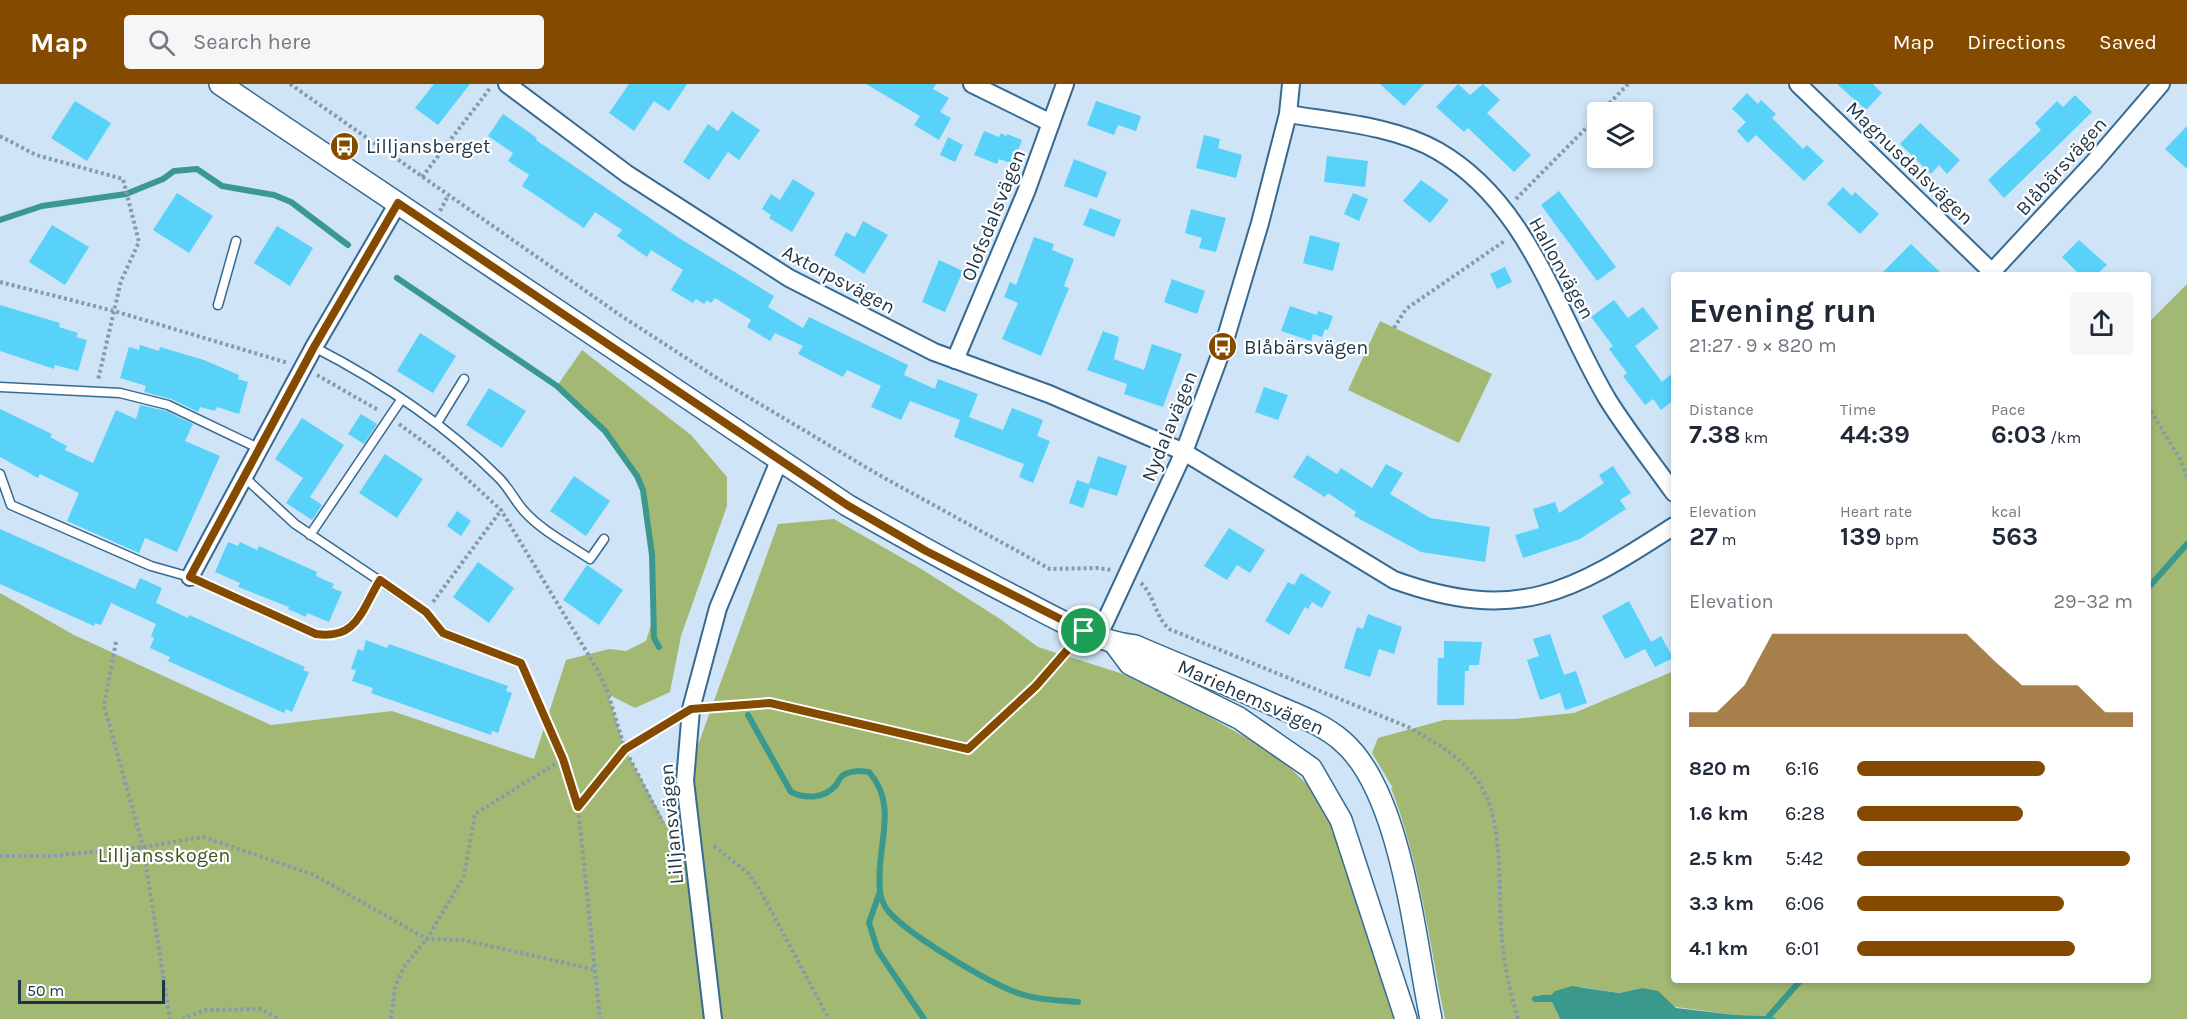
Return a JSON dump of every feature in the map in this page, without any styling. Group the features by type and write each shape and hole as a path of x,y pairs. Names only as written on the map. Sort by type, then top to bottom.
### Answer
{"street":[{"path":"220,84 847,505 926,551 1099,637"},
{"name":"Axtorpsvägen","path":"507,84 627,174 789,278 885,329 955,360 1049,394 1184,452"},
{"path":"972,84 1052,123"},
{"name":"Olofsdalsvägen","path":"955,360 996,265 1065,84"},
{"name":"Nydalavägen","path":"1099,637 1125,575 1184,452 1235,309 1288,114 1291,84"},
{"name":"Magnusdalsvägen","path":"1798,84 1990,272"},
{"name":"Blåbärsvägen","path":"1992,272 2094,162 2161,84"},
{"name":"Hallonvägen","path":"1288,114 1360,126 1436,150 1458,164 1483,186 1519,231 1542,269 1608,399 1671,489"},
{"path":"190,577 314,347 398,203"},
{"path":"1184,452 1394,580 1427,592 1466,600 1494,602 1543,595 1613,566 1671,528"},
{"name":"Lilljansvägen","path":"713,1019 685,781 691,709 718,608 779,461"},
{"name":"Mariehemsvägen","path":"1099,637 1130,664 1239,718 1311,768 1341,820 1406,1019"},
{"name":"Mariehemsvägen","path":"1099,637 1135,646 1305,718 1343,741 1368,772 1387,814 1405,883 1431,1019"}],"lane":[{"path":"218,305 236,242"},
{"path":"314,347 360,371 437,423 500,479 522,509 538,524 590,559 604,539"},
{"path":"437,423 464,379"},
{"path":"0,387 120,393 168,405 258,448"},
{"path":"310,535 401,400"},
{"path":"0,474 11,505 151,566 190,577 316,634 333,636 348,631 380,580"},
{"path":"243,476 295,524 426,612 443,633 521,663"}],"path":[{"path":"290,84 723,382 953,518 1050,569 1097,568 1125,575 1146,588 1161,621 1169,629 1408,727 1437,742 1478,780 1486,795 1494,828 1504,959 1518,1019"},
{"path":"422,177 494,84"},
{"path":"1611,102 1628,84"},
{"path":"1504,212 1587,127"},
{"path":"0,136 36,155 123,179 139,242 121,280 95,392"},
{"path":"1394,328 1406,309 1519,231"},
{"path":"0,282 114,311 304,368 390,417 440,454 501,510 597,669 608,693 625,749 663,823"},
{"path":"2151,411 2186,473"},
{"path":"426,612 501,510 516,498"},
{"path":"578,807 625,749 691,709 770,703 968,749 1036,686 1099,637"},
{"path":"116,642 104,705 143,847 170,1019"},
{"path":"521,663 563,759 578,807 599,1018"},
{"path":"391,1019 395,987 405,964 427,939 464,876 476,814 563,759"},
{"path":"0,856 51,856 143,847 204,837 314,875 427,939 464,940 596,970"},
{"path":"714,846 748,873 760,890 830,1019"},
{"path":"182,1019 205,1010 261,1009 278,1019"}],"green space":[{"path":"2187,284 2187,1019 1778,1019 1769,1016 1736,1015 1676,1007 1642,988 1619,993 1582,987 1563,989 1540,1002 1552,1002 1560,1019 1445,1019 1417,873 1391,788 1393,788 1372,753 1378,738 1444,720 1514,719 1574,713 1671,672 1671,983 2151,983 2151,320"},
{"path":"1380,321 1492,374 1459,443 1348,390"},
{"name":"Lilljansskogen","path":"582,350 691,435 727,477 727,506 681,636 670,692 635,708 608,694 625,749 695,878 685,781 778,524 834,519 923,570 1000,619 1038,647 1120,673 1174,697 1254,742 1287,765 1312,789 1326,810 1394,1019 0,1019 0,593 74,635 271,725 392,711 534,759 566,660 609,649 626,651 646,641 653,618 652,555 643,490 605,431 557,386"}],"shaded area":[{"path":"1572,986 1619,993 1642,988 1658,991 1676,1008 1736,1015 1769,1016 1778,1019 1560,1019 1552,1002 1540,1002 1540,995 1551,995 1555,991"}],"building":[{"path":"434,84 470,84 438,125 415,108"},
{"path":"629,84 687,84 669,111 654,101 634,131 609,113"},
{"path":"866,84 936,84 933,89 949,98 940,112 951,118 939,140 914,125 920,116"},
{"path":"1380,84 1424,84 1404,106"},
{"path":"1458,84 1470,95 1483,84 1500,100 1487,113 1531,155 1514,172 1468,128 1464,132 1436,107"},
{"path":"1837,84 1873,84 1882,93 1866,110"},
{"path":"1747,93 1758,104 1761,100 1776,114 1772,118 1803,149 1807,145 1824,161 1804,181 1756,135 1748,143 1737,131 1746,122 1732,109"},
{"path":"2075,95 2092,112 2004,198 1988,180 2041,130 2035,123 2057,101 2063,107"},
{"path":"75,101 111,123 87,161 51,138"},
{"path":"1096,101 1141,116 1136,131 1118,125 1114,135 1087,125"},
{"path":"732,111 760,130 739,160 728,152 709,180 683,162 708,124 718,131"},
{"path":"503,114 537,138 536,140 679,238 774,296 768,307 803,328 809,317 908,365 904,375 935,389 938,379 978,394 969,417 1003,430 1012,408 1043,420 1037,436 1050,441 1033,483 1019,477 1024,464 954,437 960,420 910,401 901,420 871,407 881,386 847,370 843,377 798,354 803,346 775,333 770,341 747,327 751,320 715,298 711,303 707,300 704,304 696,299 693,303 671,290 683,270 651,250 647,257 617,236 622,230 595,212 584,228 522,186 529,175 508,161 513,153 488,136"},
{"path":"1920,123 1960,160 1947,174 1939,165 1931,174 1900,144"},
{"path":"2187,126 2187,169 2165,149"},
{"path":"984,131 999,137 1001,133 1006,136 1007,134 1022,140 1013,164 999,159 997,164 974,155"},
{"path":"1204,135 1220,139 1218,148 1242,155 1236,178 1196,168"},
{"path":"948,137 963,145 955,162 940,155"},
{"path":"1327,156 1368,161 1365,187 1324,182"},
{"path":"1074,159 1107,172 1097,198 1064,186"},
{"path":"793,179 815,193 792,232 769,218 771,215 762,209 771,194 780,200"},
{"path":"1421,180 1449,200 1430,223 1403,201"},
{"path":"1843,187 1852,196 1855,192 1879,214 1860,234 1827,204"},
{"path":"1559,191 1616,267 1597,281 1541,205"},
{"path":"177,193 213,216 189,253 153,230"},
{"path":"1353,193 1368,199 1359,221 1344,214"},
{"path":"1090,208 1121,220 1114,237 1083,225"},
{"path":"1191,209 1226,218 1216,252 1199,248 1202,238 1185,233"},
{"path":"863,221 888,235 864,274 834,255 846,232 855,237"},
{"path":"52,225 89,247 65,285 29,262"},
{"path":"277,226 313,248 290,286 254,263"},
{"path":"1310,235 1340,243 1333,271 1303,263"},
{"path":"1034,237 1054,244 1052,250 1074,259 1064,286 1069,288 1041,356 1002,339 1018,303 1004,297 1010,282 1016,285"},
{"path":"2079,240 2107,265 2099,272 2077,272 2062,257"},
{"path":"1911,244 1940,272 1883,272"},
{"path":"939,260 963,271 945,312 922,302"},
{"path":"1505,267 1512,282 1497,289 1490,274"},
{"path":"1172,279 1205,291 1197,314 1164,302"},
{"path":"1614,300 1628,318 1643,307 1659,328 1635,346 1662,382 1671,374 1671,402 1661,410 1653,399 1645,405 1623,376 1627,373 1609,349 1613,346 1591,317"},
{"path":"0,305 60,323 59,327 78,333 76,337 87,340 78,371 55,365 54,369 0,351"},
{"path":"1290,306 1317,315 1318,311 1333,316 1328,330 1325,329 1322,337 1313,334 1311,341 1281,331"},
{"path":"1103,331 1119,337 1114,359 1144,370 1152,344 1182,354 1163,407 1124,394 1127,384 1087,370"},
{"path":"420,333 456,356 433,393 397,371"},
{"path":"140,345 159,351 160,347 204,360 239,375 238,379 248,382 239,414 217,407 215,411 200,407 198,412 171,399 144,392 146,386 120,378 129,347 139,350"},
{"path":"1264,387 1288,395 1278,420 1255,412"},
{"path":"489,388 526,411 502,448 466,425"},
{"path":"140,405 166,411 193,424 185,441 220,456 177,552 145,538 139,553 67,521 79,493 40,474 38,478 0,457 0,409 52,434 50,437 67,446 65,450 93,463 116,410 136,419"},
{"path":"361,414 377,424 364,444 348,434"},
{"path":"302,418 344,445 310,497 322,505 312,520 286,503 303,478 275,459"},
{"path":"385,454 423,479 397,518 359,493"},
{"path":"1307,455 1337,474 1341,468 1372,488 1386,464 1403,473 1390,494 1430,518 1490,527 1485,562 1421,552 1354,516 1356,512 1328,493 1325,497 1293,477"},
{"path":"1098,456 1127,466 1117,496 1090,488 1083,508 1069,503 1077,480 1089,484"},
{"path":"1613,466 1631,493 1620,500 1626,509 1580,539 1523,558 1515,535 1539,528 1533,509 1555,502 1559,513 1604,483 1599,475"},
{"path":"574,476 610,501 586,536 550,511"},
{"path":"457,511 471,521 461,536 447,526"},
{"path":"1229,528 1265,550 1250,573 1237,565 1227,580 1204,566"},
{"path":"0,529 135,589 140,578 162,588 156,603 188,618 189,615 305,667 303,670 309,672 292,712 286,709 284,713 168,661 170,657 150,648 154,638 151,636 156,624 111,603 101,625 95,623 94,626 0,584"},
{"path":"228,542 238,546 240,542 257,550 259,546 317,572 316,576 334,584 332,588 342,592 329,622 307,613 306,617 288,609 289,607 238,587 240,583 215,572"},
{"path":"478,562 514,588 489,623 453,597"},
{"path":"587,565 623,590 599,625 563,600"},
{"path":"1301,573 1331,592 1322,608 1312,602 1308,609 1305,607 1289,635 1265,621 1288,582 1294,585"},
{"path":"1629,601 1651,642 1661,636 1671,654 1671,659 1655,667 1645,649 1625,659 1602,616"},
{"path":"1368,614 1402,627 1394,654 1379,649 1370,677 1344,668 1357,627 1363,629"},
{"path":"1550,634 1564,675 1576,671 1587,703 1565,710 1560,693 1540,700 1527,660 1539,656 1533,639"},
{"path":"366,640 387,648 389,644 508,686 506,691 512,693 498,733 492,731 491,735 371,693 373,688 352,681 356,670 351,669 358,649 363,651"},
{"path":"1444,641 1482,642 1479,665 1469,665 1469,671 1465,671 1464,705 1437,705 1438,658 1444,658"}],"waterway":[{"path":"0,220 42,206 126,194 163,179 174,171 197,169 222,186 274,195 291,202 348,245"},
{"path":"397,278 557,386 605,431 637,476 643,490 652,555 654,638 659,647"},
{"path":"2151,585 2187,544"},
{"path":"748,715 791,792 809,797 820,795 831,790 845,774 854,771 869,772 878,785 885,814 879,874 881,896 887,909 898,921 948,956 1015,992 1030,997 1078,1002"},
{"path":"880,891 869,923 878,951 924,1019"},
{"path":"1769,1016 1798,983"},
{"path":"1535,999 1540,999"}],"place":[{"name":"Lilljansberget","path":"345,146"},
{"name":"Blåbärsvägen","path":"1223,347"}],"route":[{"path":"398,203 478,259 847,505 926,551 1084,631 1036,686 968,749 770,703 691,709 625,749 578,807 563,759 521,663 443,633 426,612 380,580 348,631 333,636 316,634 190,577 314,347 398,203"}]}
